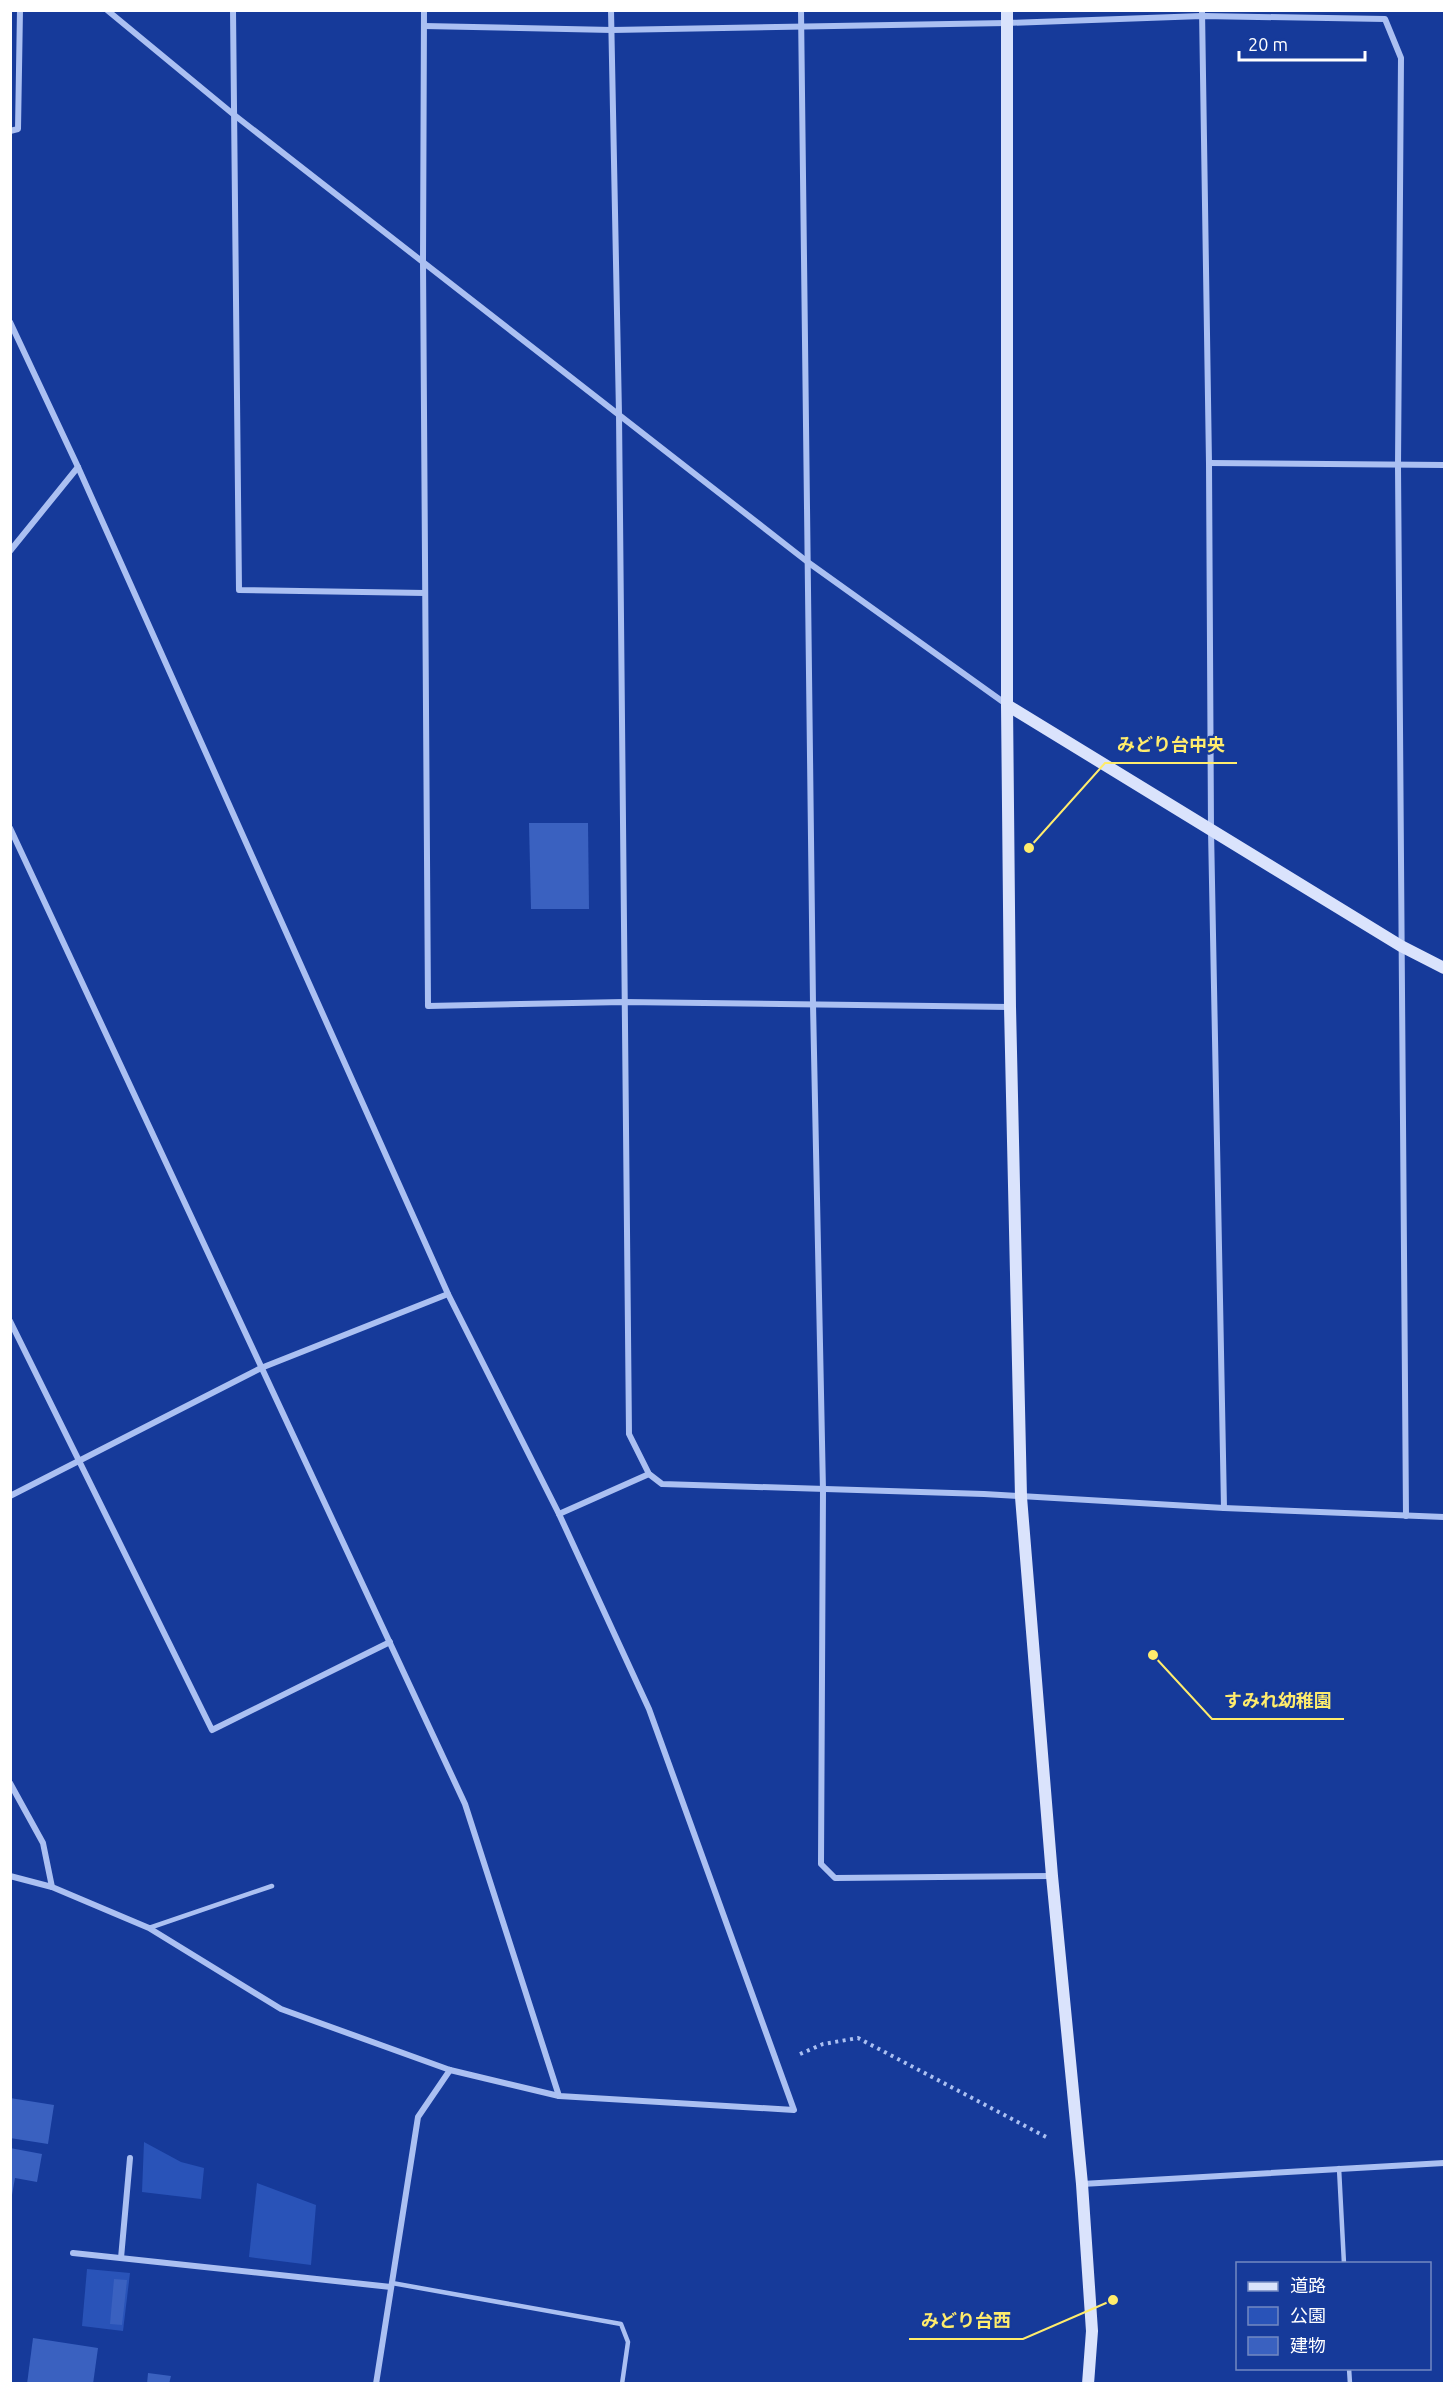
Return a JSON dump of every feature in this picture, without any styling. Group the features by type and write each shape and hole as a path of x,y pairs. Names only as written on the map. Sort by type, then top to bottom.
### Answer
{"street":[{"path":"10,131 18,129 20,10"},
{"path":"107,10 233,114 809,563 1007,705 1401,946 1444,968"},
{"path":"233,10 239,590 425,593"},
{"path":"424,10 423,263 428,1006 624,1002 1010,1007"},
{"path":"611,10 619,414 629,1434 649,1474 662,1484 984,1494 1224,1508 1444,1517"},
{"path":"801,10 813,1005 823,1490 821,1864 835,1878 1052,1876"},
{"path":"424,26 612,30 802,27 1007,17 1202,13 1385,19 1401,58 1398,466 1406,1516"},
{"path":"1202,13 1209,463 1210,830 1224,1508"},
{"path":"1007,17 1007,705 1010,1007 1021,1497 1052,1876 1082,2184 1092,2331 1088,2384"},
{"path":"10,322 78,467 448,1294 559,1514 649,1709 794,2110 559,2096 450,2070 281,2009 149,1928 52,1887 10,1876"},
{"path":"1209,463 1444,465"},
{"path":"10,551 78,467"},
{"path":"10,828 465,1804 559,2096"},
{"path":"10,1496 261,1368 448,1294"},
{"path":"10,1321 212,1730 390,1642"},
{"path":"559,1514 649,1474"},
{"path":"10,1783 43,1843 52,1887"},
{"path":"376,2384 418,2117 450,2070"},
{"path":"122,2258 130,2158"},
{"path":"1082,2184 1444,2163"},
{"path":"73,2253 392,2285"}],"lane":[{"path":"149,1928 272,1886"},
{"path":"1339,2168 1344,2262"},
{"path":"392,2285 621,2324 628,2342 622,2384"}],"path":[{"path":"777,2064 823,2044 858,2038 1047,2139 1078,2138"}],"green space":[{"path":"144,2142 181,2162 204,2168 201,2199 142,2192"},
{"path":"257,2183 316,2205 311,2265 249,2257"},
{"path":"87,2269 130,2273 123,2331 82,2326"}],"building":[{"path":"529,823 588,823 589,909 531,909"},
{"path":"10,2098 54,2105 48,2144 10,2138"},
{"path":"10,2148 42,2154 37,2182 15,2178 12,2195"},
{"path":"114,2279 127,2280 122,2325 110,2324"},
{"path":"33,2338 98,2348 93,2384 27,2384"},
{"path":"148,2373 171,2376 169,2384 147,2384"}],"place":[{"name":"みどり台中央","path":"1029,848"},
{"name":"すみれ幼稚園","path":"1153,1655"},
{"name":"みどり台西","path":"1113,2300"}]}
